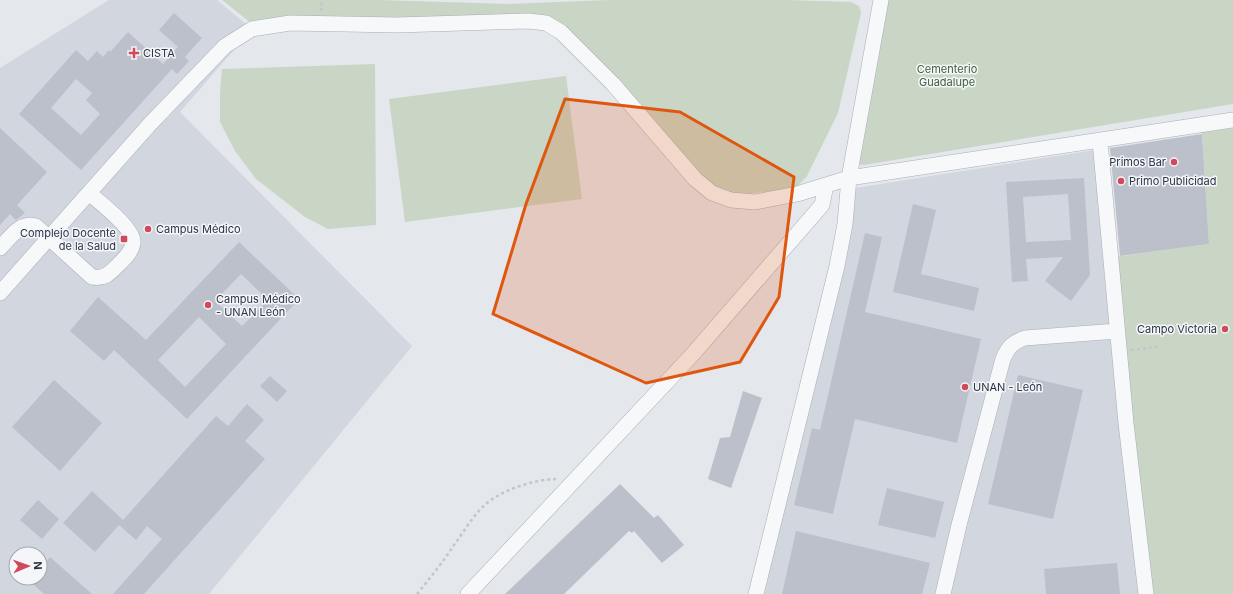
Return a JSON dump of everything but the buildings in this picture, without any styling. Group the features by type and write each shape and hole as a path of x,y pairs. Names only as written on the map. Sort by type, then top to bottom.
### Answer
{"street":[{"path":"756,594 838,266 845,224 849,178 881,0"},
{"path":"0,293 150,124 225,46 252,29 290,23 397,25 528,21 546,22 562,32 613,84 695,180 712,193 731,200 754,202 849,178 1233,120"},
{"path":"1100,141 1117,332 1146,594"},
{"path":"468,594 692,355 822,205 826,185"},
{"path":"0,248 19,228 28,224 36,226 92,277 101,278 109,275 131,251 134,242 130,231 89,193"},
{"path":"943,594 959,525 1007,348 1015,341 1025,338 1117,332"}],"path":[{"path":"1119,351 1157,347"},
{"path":"417,594 434,574 477,513 493,498 543,479 558,479 572,482"}],"highlighted area":[{"path":"565,99 680,112 794,177 779,297 740,362 646,383 493,314 526,204"}],"shaded area":[{"name":"Campus Médico","path":"109,0 217,0 252,29 180,112 412,346 209,594 0,594 0,68"},
{"name":"UNAN - León","path":"1101,149 1146,594 756,594 849,189"}],"green space":[{"path":"222,0 380,0 508,4 608,0 788,0 851,2 859,6 861,13 838,113 807,176 796,188 731,196 711,185 596,58 563,24 532,14 251,23"},
{"name":"Cementerio Guadalupe","path":"884,0 1233,0 1233,104 864,165 850,163"},
{"path":"375,64 376,225 328,229 305,217 256,179 235,151 220,122 222,69"},
{"path":"566,76 582,199 405,222 389,99"},
{"path":"1233,128 1233,594 1147,594 1115,257 1209,244 1202,132"}],"place":[{"name":"CISTA","path":"134,53"},
{"name":"Primos Bar","path":"1174,162"},
{"name":"Primo Publicidad","path":"1121,181"},
{"name":"Campus Médico","path":"148,229"},
{"name":"Complejo Docente de la Salud","path":"124,239"},
{"name":"Campus Médico - UNAN León","path":"208,305"},
{"name":"Campo Victoria","path":"1225,329"},
{"name":"UNAN - León","path":"965,387"}]}
